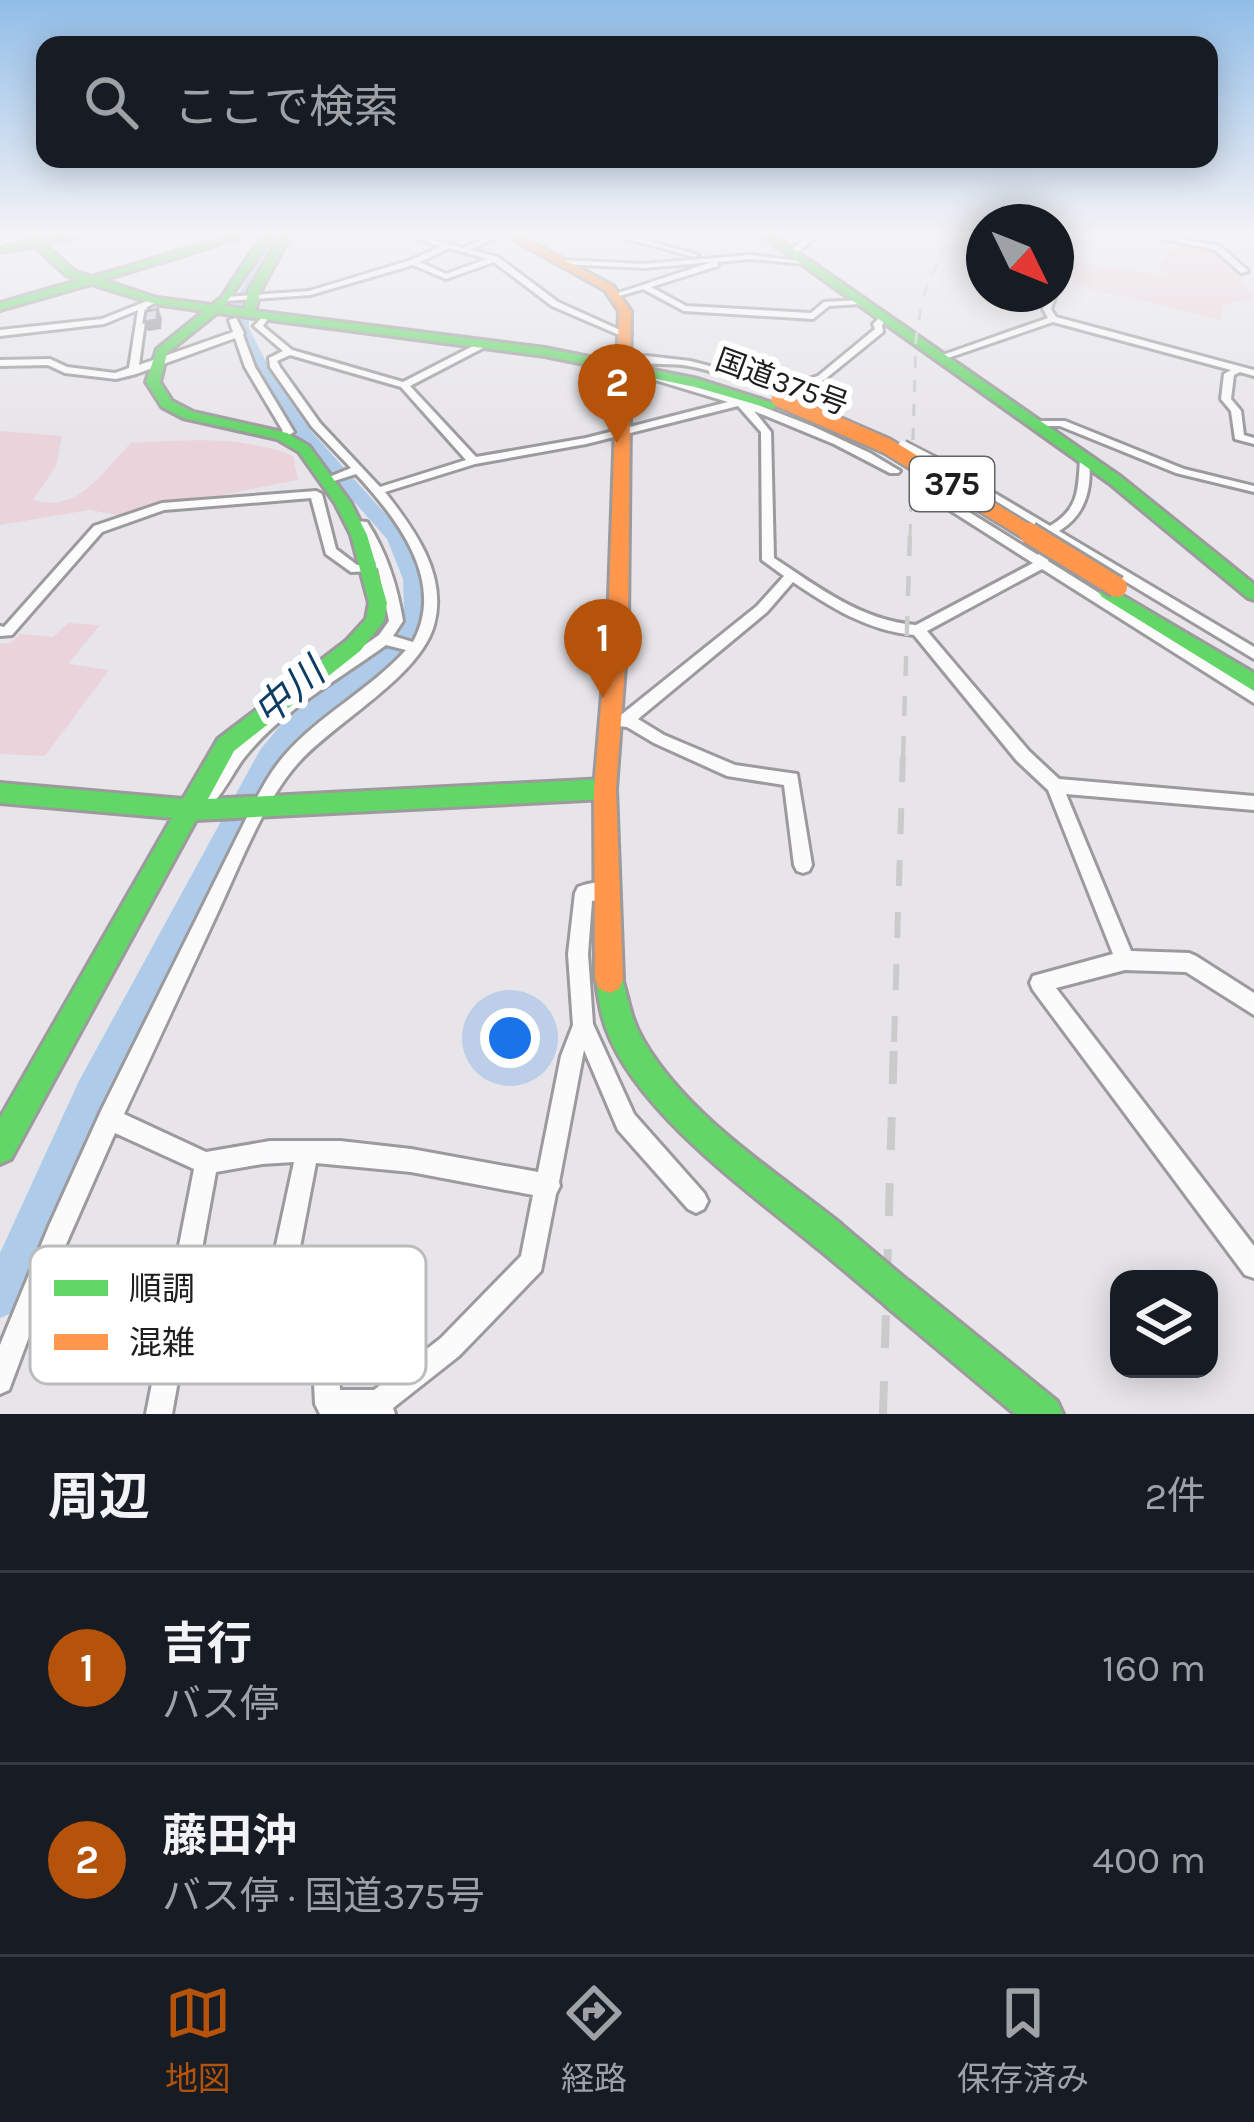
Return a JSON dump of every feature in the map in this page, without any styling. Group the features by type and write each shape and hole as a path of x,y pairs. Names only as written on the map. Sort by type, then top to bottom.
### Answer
{"main road":[{"name":"国道375号","path":"142,302 239,310 627,364 781,402 886,446 1254,683"},
{"name":"国道375号","path":"199,302 627,364"},
{"path":"239,310 242,302"},
{"path":"0,1148 226,745 353,646 375,621 378,602 372,567 355,525 330,479 304,449 282,436 202,421 176,409 155,389 145,368 161,352 239,310 244,302"},
{"path":"620,302 625,310 627,364 618,726 604,789 609,1005 640,1062 683,1113 1044,1414"},
{"path":"861,302 1085,459 1254,594"},
{"name":"国道375号","path":"1113,590 1254,671"},
{"path":"0,794 192,810 604,789"}],"street":[{"path":"0,363 50,362 105,377 145,368 239,310 272,302"},
{"path":"552,302 627,335"},
{"path":"673,302 684,308 814,316 827,304 861,302"},
{"path":"0,333 104,320 149,305 145,368"},
{"path":"239,310 289,352 404,385 473,461"},
{"path":"239,310 250,368 289,432 282,436"},
{"path":"1049,312 1054,319"},
{"path":"781,402 821,378 880,330 877,324 884,318"},
{"path":"942,357 1054,319 1238,369 1254,369"},
{"path":"404,385 480,346"},
{"path":"56,1246 109,1119 260,806 299,746 415,648 431,613 430,587 413,538 378,491 316,425 275,367 272,360 289,352"},
{"path":"627,364 742,402 766,432 768,560 877,624 918,630 1042,564 1051,531"},
{"path":"1238,369 1229,374 1226,398 1236,412 1239,436 1254,441"},
{"path":"378,491 473,461 742,402 781,402 866,427 938,464 1254,654"},
{"path":"781,402 894,471"},
{"path":"1036,424 1061,423 1180,470 1254,489"},
{"path":"844,442 866,427"},
{"path":"1051,531 1075,520 1081,507 1085,459"},
{"path":"330,479 358,469"},
{"path":"956,477 927,491 1254,698"},
{"path":"0,631 8,632 98,529 162,507 316,494 330,551 355,569 372,567"},
{"path":"192,810 215,794 242,748 271,722 386,640 396,621 392,593 376,544 363,525 355,525"},
{"path":"618,726 762,609 792,574"},
{"path":"918,630 1023,756 1054,786 1125,960"},
{"path":"386,640 415,648"},
{"path":"618,726 733,771 791,779 802,865"},
{"path":"1054,786 1254,803"},
{"path":"604,891 584,893 578,954 583,1024 626,1122 696,1201"},
{"path":"1254,1005 1189,963 1125,960 1040,983 1254,1266"},
{"path":"426,1368 532,1262 571,1057 583,1024"},
{"path":"109,1119 206,1163 271,1152 307,1153 396,1160 549,1186"},
{"path":"288,1246 307,1153"},
{"path":"190,1246 206,1163"},
{"path":"0,1382 30,1310"},
{"path":"159,1414 165,1384"},
{"path":"327,1384 328,1404 380,1408 408,1384"}],"shaded area":[{"path":"1145,302 1237,302 1224,305 1221,320"},
{"path":"0,431 62,436 56,466 33,500 50,503 89,487 131,443 213,440 273,449 293,456 298,480 119,515 89,510 0,525"},
{"path":"68,623 100,625 68,664 109,670 45,756 0,754 0,643 9,644 20,634 53,637"}],"building":[{"path":"158,309 157,320 144,322 146,311"}],"waterway":[{"name":"中川","path":"0,1298 91,1093 269,757 293,728 398,648 415,611 413,579 396,537 305,435 268,381 242,328 241,302"}],"railway":[{"path":"910,536 916,339 922,302"},
{"path":"903,756 910,533"},
{"path":"894,1042 903,753"},
{"path":"883,1414 894,1039"}],"traffic: fast":[{"path":"0,307 17,302"},
{"path":"163,302 545,352 698,383 772,405"},
{"path":"0,1148 226,745 353,646 375,621 378,603 359,535 343,503 304,449 282,436 188,415 167,404 153,382 161,352 222,302"},
{"path":"250,310 252,302"},
{"path":"861,302 1115,480 1254,594"},
{"path":"1108,593 1254,683"},
{"path":"0,793 192,810 605,789"},
{"path":"609,979 616,1016 634,1053 660,1088 728,1155 829,1236"},
{"path":"829,1236 898,1294"},
{"path":"898,1294 1044,1414"}],"traffic: slow":[{"path":"609,979 605,789 618,625 625,311 619,302"},
{"path":"779,399 887,446 1117,587"}],"place":[{"name":"藤田沖","path":"617,443"},
{"name":"吉行","path":"603,698"}]}
